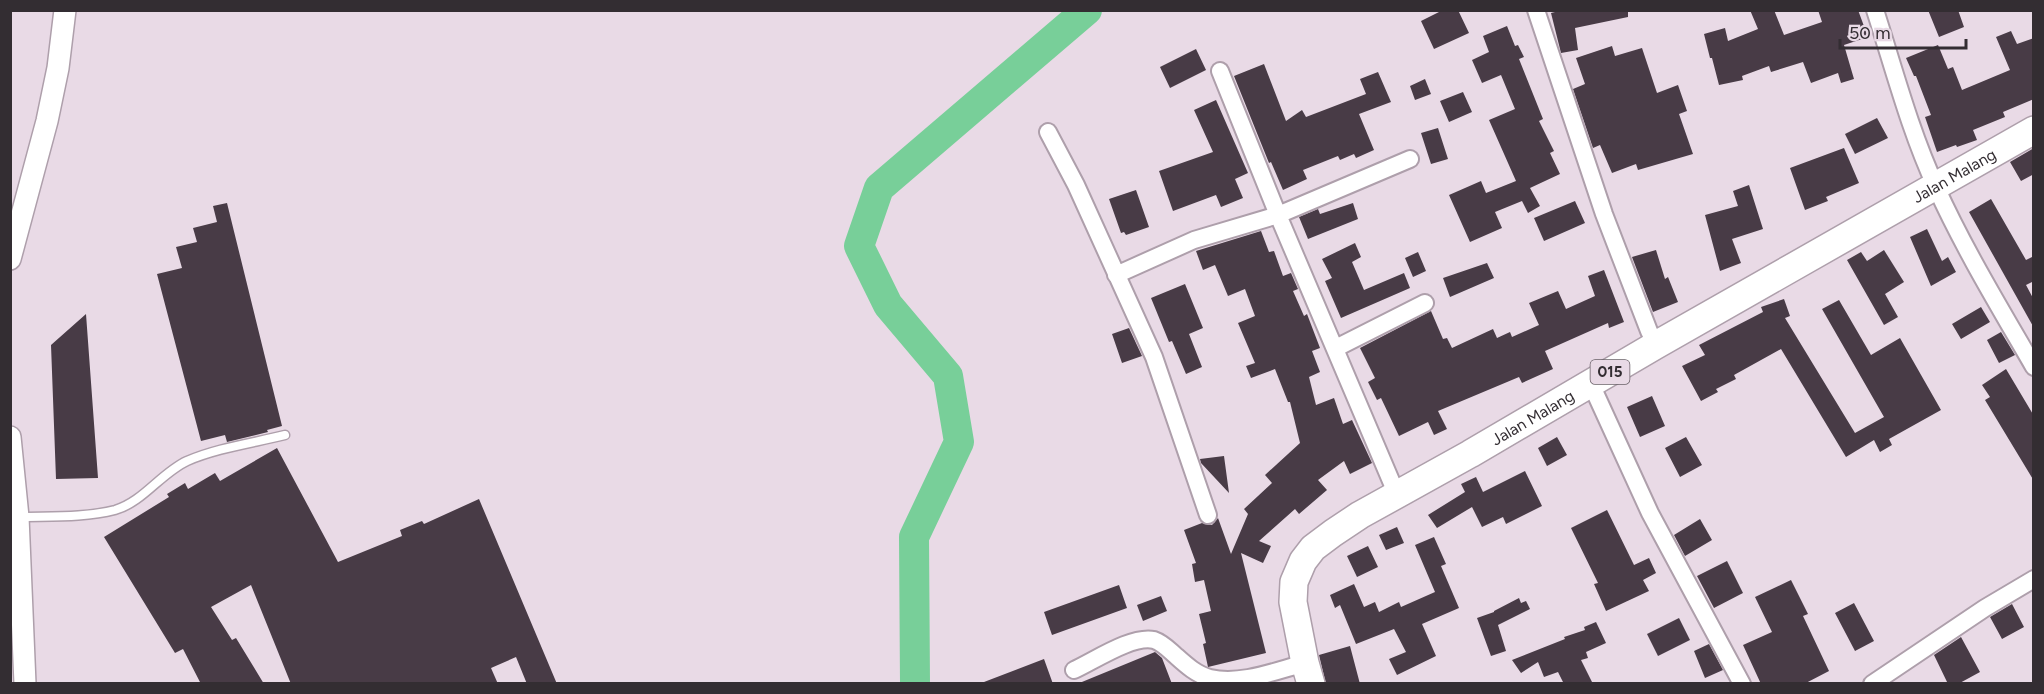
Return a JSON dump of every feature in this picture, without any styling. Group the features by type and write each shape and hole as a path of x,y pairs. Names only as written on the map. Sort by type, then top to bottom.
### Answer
{"main road":[{"name":"Jalan Malang","path":"1308,674 1293,602 1294,582 1303,561 1313,548 1333,533 1360,515 2034,130"}],"street":[{"path":"10,259 47,121 58,68 65,10"},
{"path":"1536,10 1604,214 1648,331 1656,345"},
{"path":"1875,10 1906,110 1935,186 2034,367"},
{"path":"1220,71 1278,215 1397,495"},
{"path":"1048,132 1076,185 1154,357 1208,515"},
{"path":"1116,275 1194,240 1278,215 1410,159"},
{"path":"1336,348 1425,303"},
{"path":"1591,384 1650,513 1742,684"},
{"path":"10,437 18,518 25,684"},
{"path":"1872,684 1985,608 2034,579"},
{"path":"1074,670 1134,640 1155,640 1197,673 1218,680 1308,674"}],"lane":[{"path":"18,518 117,510 136,499 166,474 187,461 285,435"}],"building":[{"path":"1443,10 1458,10 1469,33 1434,49 1421,21"},
{"path":"1563,10 1628,10 1628,17 1575,28 1578,50 1561,53 1551,13"},
{"path":"1750,10 1774,10 1784,35 1822,22 1818,10 1858,10 1868,37 1844,45 1854,79 1841,83 1838,73 1811,83 1803,62 1771,72 1769,66 1742,76 1743,80 1719,85 1704,34 1725,28 1728,41 1758,29"},
{"path":"1928,10 1958,10 1964,27 1939,37"},
{"path":"1507,26 1515,46 1518,45 1524,57 1519,59 1543,119 1539,121 1554,151 1550,153 1560,174 1530,188 1540,206 1528,213 1522,201 1495,212 1502,228 1470,242 1449,195 1481,181 1486,193 1516,181 1489,120 1515,109 1501,75 1482,83 1472,60 1489,52 1483,36"},
{"path":"2011,31 2017,44 2034,38 2034,99 2003,112 2005,117 1973,130 1977,140 1937,152 1925,117 1931,115 1916,76 1906,58 1938,45 1948,69 1953,67 1962,90 2010,70 1996,37"},
{"path":"1612,46 1615,56 1642,48 1657,93 1678,85 1687,111 1679,114 1693,154 1638,170 1636,164 1612,173 1600,145 1593,148 1573,89 1585,84 1576,58"},
{"path":"1196,49 1206,70 1170,88 1160,67"},
{"path":"1264,64 1286,121 1302,110 1306,117 1366,94 1360,79 1378,72 1391,102 1359,114 1374,150 1356,158 1354,154 1340,160 1338,156 1303,170 1307,179 1283,190 1271,162 1269,163 1234,76"},
{"path":"1425,79 1431,94 1415,100 1410,86"},
{"path":"1463,92 1472,112 1449,122 1440,101"},
{"path":"1216,100 1248,173 1235,179 1243,198 1221,207 1216,195 1173,211 1159,171 1213,152 1194,110"},
{"path":"1877,118 1888,138 1855,154 1845,134"},
{"path":"1438,128 1448,159 1431,164 1421,133"},
{"path":"1844,148 1859,183 1826,197 1828,201 1805,210 1790,168"},
{"path":"2034,148 2034,174 2021,181 2010,162"},
{"path":"1749,185 1763,229 1732,239 1741,263 1720,271 1705,215 1738,206 1733,191"},
{"path":"1136,190 1149,227 1126,235 1124,232 1121,233 1109,199"},
{"path":"1991,199 2026,260 2034,256 2034,281 2026,285 2034,300 2034,328 1969,212"},
{"path":"1575,201 1585,223 1544,241 1534,218"},
{"path":"227,203 282,426 267,430 268,432 227,442 225,435 201,441 157,274 182,268 176,247 197,242 193,228 217,222 213,206"},
{"path":"1353,203 1358,219 1308,239 1299,217 1318,209 1320,214"},
{"path":"1927,229 1942,261 1948,257 1956,272 1931,286 1910,237"},
{"path":"1261,231 1269,252 1274,251 1283,276 1291,273 1298,289 1293,291 1304,316 1307,314 1320,348 1312,351 1320,372 1309,377 1316,405 1334,398 1343,424 1352,420 1372,463 1350,474 1344,461 1318,480 1327,490 1299,514 1295,509 1259,541 1271,546 1263,563 1241,553 1266,653 1208,667 1203,644 1206,643 1199,614 1211,611 1204,580 1195,582 1192,564 1196,563 1184,530 1202,523 1212,525 1218,518 1231,554 1248,514 1244,509 1272,483 1265,475 1300,443 1290,402 1288,402 1275,369 1251,378 1246,366 1255,363 1238,323 1255,316 1245,289 1228,296 1215,265 1203,270 1196,251"},
{"path":"1355,243 1361,257 1352,262 1364,290 1404,273 1410,288 1341,318 1325,281 1332,278 1322,259"},
{"path":"1656,250 1665,279 1668,277 1678,302 1653,312 1632,257"},
{"path":"1884,250 1904,282 1885,294 1898,317 1884,325 1847,260 1861,252 1867,261"},
{"path":"1418,252 1426,271 1413,277 1405,258"},
{"path":"1487,263 1494,278 1450,297 1443,278"},
{"path":"1604,270 1624,322 1609,328 1608,323 1545,351 1553,369 1522,383 1519,377 1438,411 1447,429 1434,435 1428,422 1399,436 1381,398 1377,400 1368,382 1375,378 1360,348 1431,311 1443,339 1447,338 1452,348 1493,329 1497,338 1510,332 1512,337 1539,325 1529,303 1558,291 1566,309 1595,296 1588,276"},
{"path":"1185,284 1203,328 1189,334 1202,367 1186,374 1172,341 1169,342 1151,298"},
{"path":"1784,299 1790,316 1785,318 1855,433 1884,417 1822,309 1839,300 1871,355 1900,338 1941,410 1889,439 1892,445 1880,452 1874,440 1846,457 1781,349 1734,375 1736,379 1716,389 1718,392 1701,401 1682,366 1705,355 1699,345 1763,312 1761,307"},
{"path":"1981,307 1990,322 1961,339 1952,324"},
{"path":"86,314 98,478 56,479 51,345"},
{"path":"1129,328 1142,356 1122,363 1112,334"},
{"path":"2001,332 2015,355 1999,363 1987,340"},
{"path":"2006,369 2034,416 2034,481 1985,400 1990,397 1982,385"},
{"path":"1652,396 1665,426 1640,437 1627,407"},
{"path":"1557,437 1567,455 1547,466 1538,448"},
{"path":"1686,437 1702,465 1680,477 1665,448"},
{"path":"277,448 338,562 402,536 400,530 422,521 424,524 479,499 557,684 527,684 516,657 491,668 498,684 291,684 251,585 211,607 232,640 236,638 264,684 201,684 183,649 175,653 104,537 169,497 167,494 185,483 188,489 215,473 220,481"},
{"path":"1224,456 1229,493 1201,463 1200,459"},
{"path":"1525,471 1542,506 1506,524 1503,517 1482,527 1472,507 1437,528 1428,515 1465,492 1461,484 1476,477 1483,492"},
{"path":"1607,510 1634,565 1649,558 1656,573 1643,580 1649,591 1606,611 1594,584 1598,583 1571,528"},
{"path":"1700,519 1712,540 1685,556 1674,535"},
{"path":"1397,527 1404,543 1386,550 1379,535"},
{"path":"1434,537 1446,564 1441,566 1459,608 1422,624 1436,656 1397,675 1389,659 1406,652 1394,629 1356,644 1340,605 1335,608 1330,595 1354,584 1364,607 1375,602 1379,612 1399,602 1401,607 1435,592 1415,545"},
{"path":"1368,546 1378,567 1357,577 1347,556"},
{"path":"1727,561 1743,593 1714,608 1697,576"},
{"path":"1791,580 1808,614 1803,616 1829,671 1804,684 1761,684 1743,645 1772,632 1755,597"},
{"path":"1119,585 1127,608 1052,635 1044,612"},
{"path":"1161,596 1167,611 1143,621 1137,605"},
{"path":"1519,598 1521,603 1526,601 1530,609 1498,625 1506,651 1491,656 1477,618 1494,612"},
{"path":"1854,603 1874,641 1855,651 1835,613"},
{"path":"2012,604 2024,627 2002,639 1990,617"},
{"path":"1679,618 1690,640 1658,656 1647,634"},
{"path":"1596,622 1606,643 1586,652 1588,658 1581,660 1593,684 1564,684 1558,672 1544,677 1538,662 1521,673 1512,660 1585,630 1584,627"},
{"path":"1961,637 1980,672 1958,684 1948,684 1934,655"},
{"path":"1709,644 1723,670 1705,678 1694,651"},
{"path":"1350,646 1360,684 1326,684 1319,655"},
{"path":"1155,652 1162,658 1172,684 1077,684"},
{"path":"1044,659 1053,684 984,684 984,682"}],"waterway":[{"path":"915,684 914,537 959,442 948,376 888,305 859,246 879,188 1087,10"}]}
